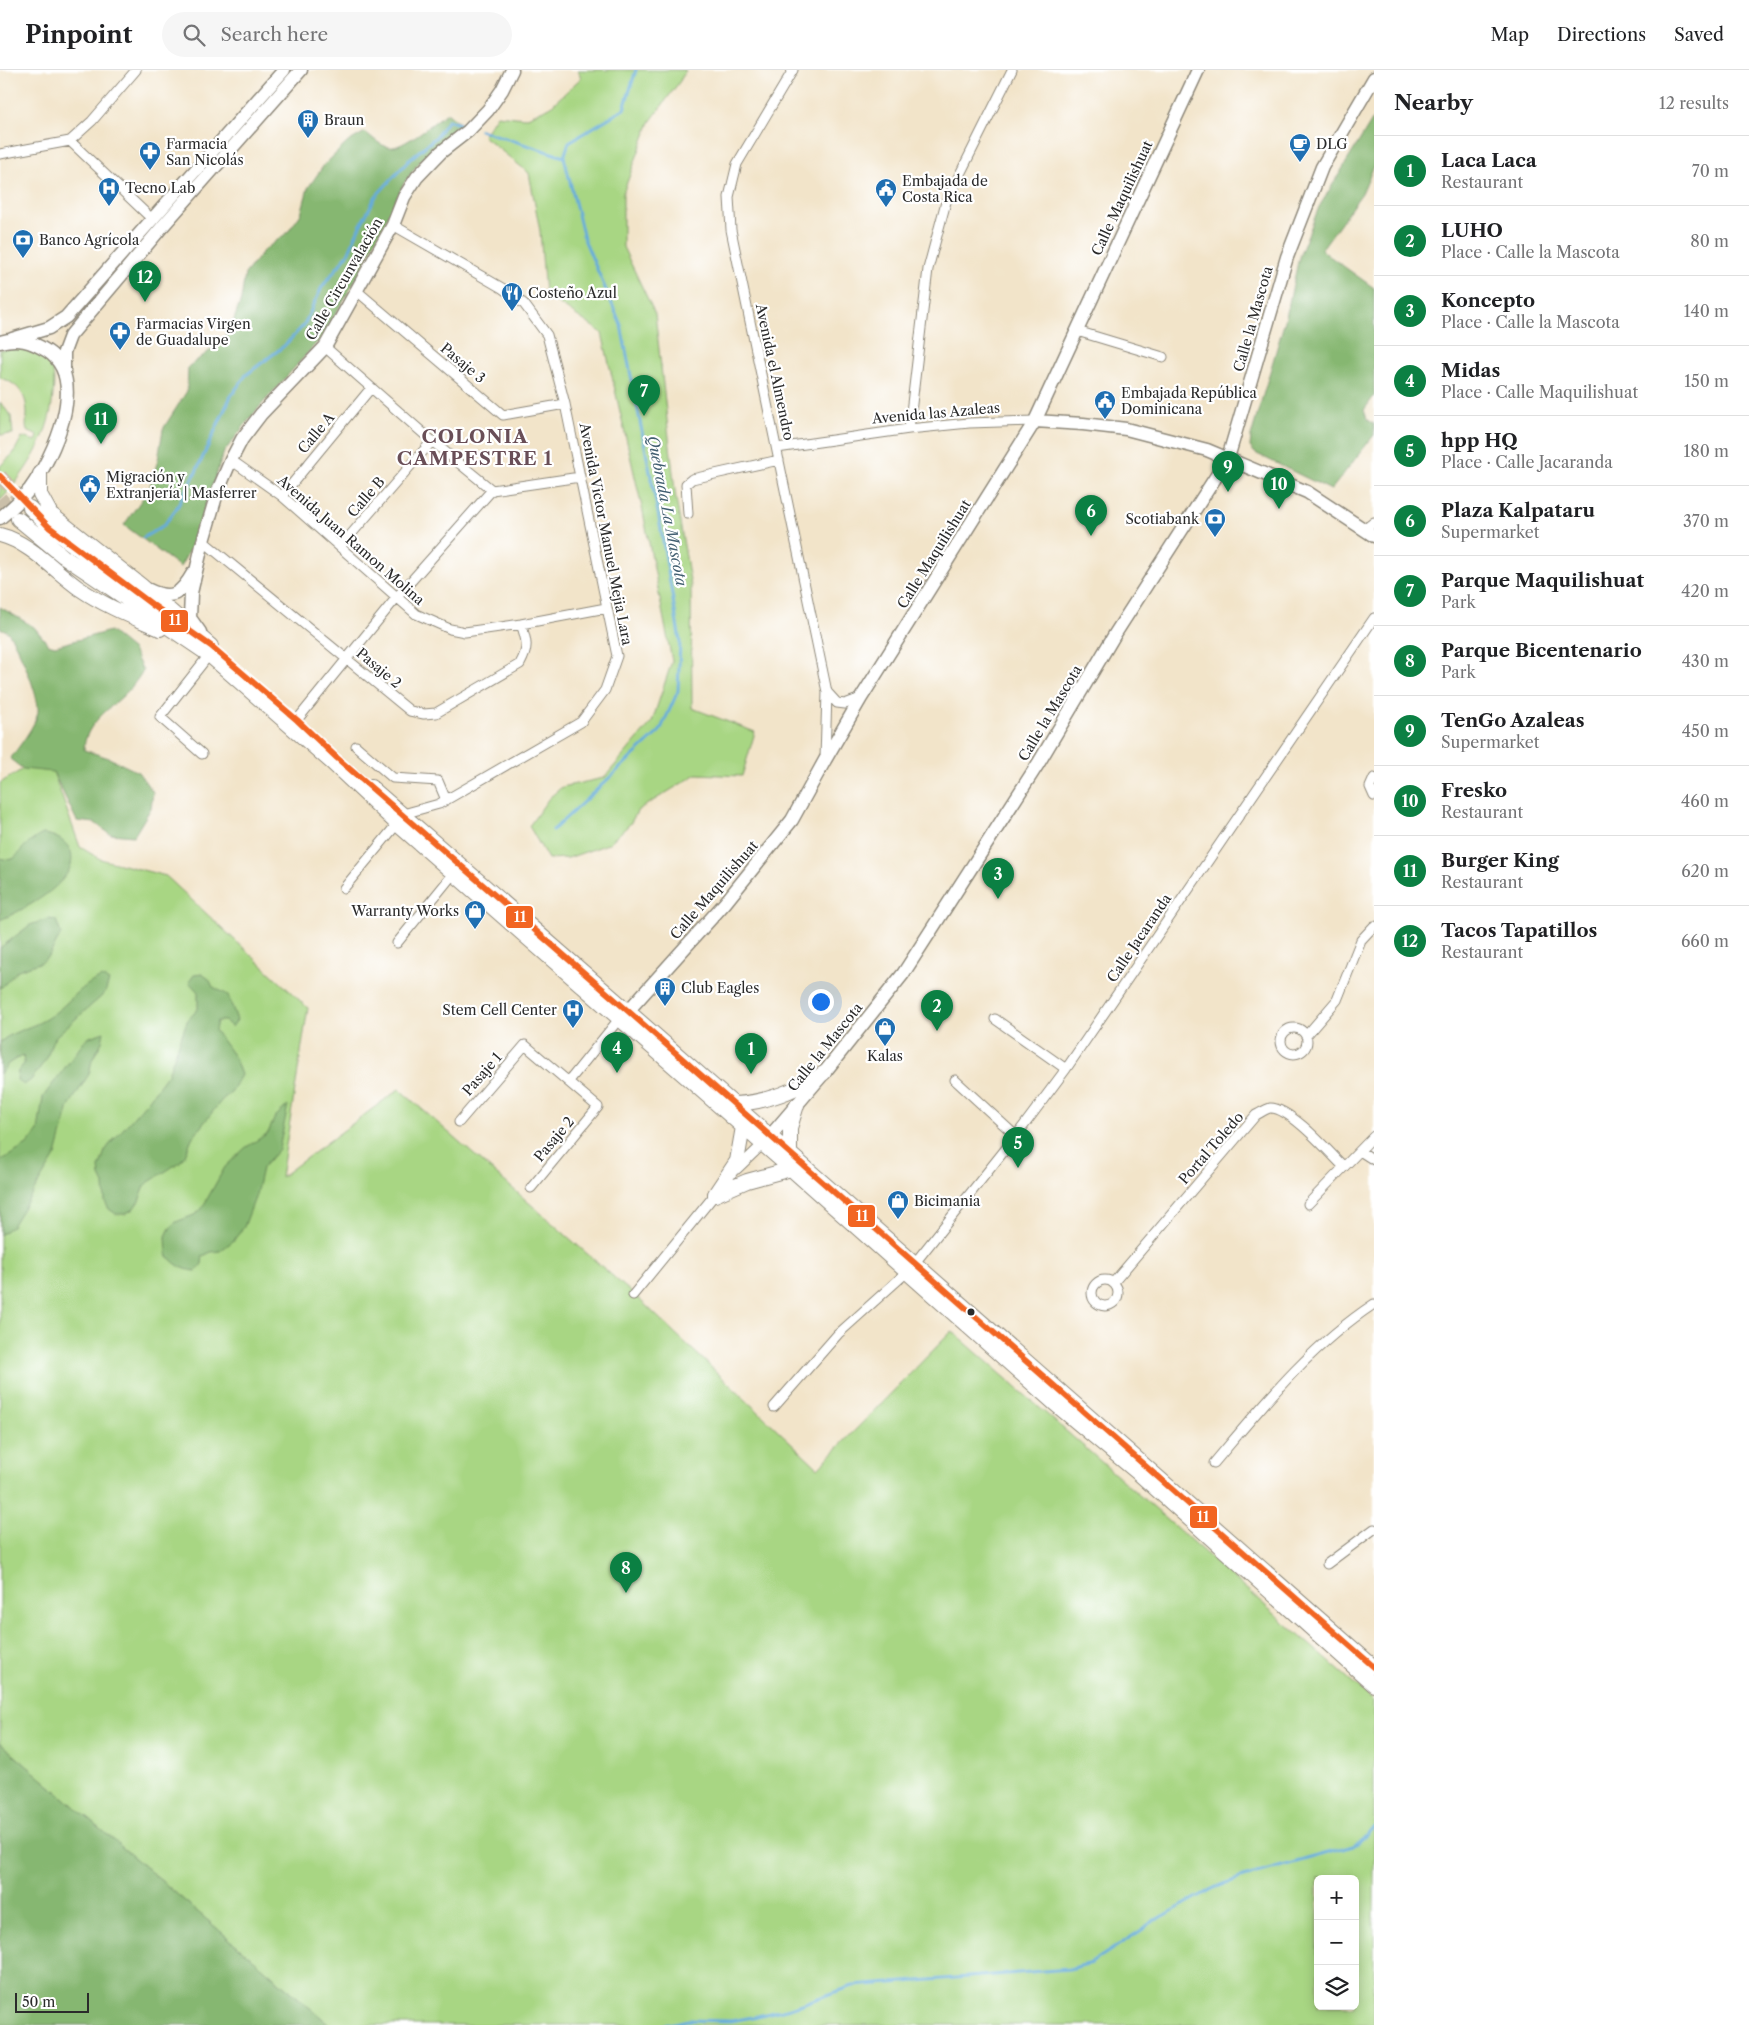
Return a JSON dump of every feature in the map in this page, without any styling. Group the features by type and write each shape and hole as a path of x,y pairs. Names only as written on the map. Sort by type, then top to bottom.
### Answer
{"main road":[{"path":"6,340 49,328 66,317 284,70"},
{"path":"0,518 19,502 40,474 56,442 67,404 64,352 70,336 301,70"},
{"name":"Calle Circunvalación","path":"210,650 190,618 191,593 203,541 230,460 242,439 261,414 325,347 393,225 404,197 418,177 441,152 468,131 488,110 502,90 512,70"},
{"name":"Calle Maquilishuat","path":"624,1015 758,865 792,820 861,698 1035,421 1198,70"},
{"name":"Calle la Mascota","path":"767,1140 798,1105 903,974 1038,764 1115,634 1228,458 1290,248 1322,167 1374,78"},
{"path":"6,340 26,340 42,347 54,358 64,373"},
{"name":"Avenida las Azaleas","path":"1035,421 1083,424 1126,430 1207,450 1307,492 1371,529"},
{"path":"40,474 40,494 51,514 142,586 332,762 624,1015 743,1127 790,1153 1054,1403 1138,1474 1374,1685"},
{"path":"30,508 49,527 210,650 297,720 454,873 734,1104 791,1169 910,1268 1374,1667"},
{"path":"18,519 76,565 193,643"},
{"path":"0,536 20,542 80,589 109,607 210,650"},
{"name":"Calle Circunvalación","path":"142,586 161,595 173,595 186,586 197,567"},
{"path":"734,1104 758,1100 795,1089 824,1073"},
{"path":"790,1153 790,1128 798,1105"},
{"path":"715,1195 737,1161 743,1127"},
{"path":"715,1195 746,1181 791,1169"}],"street":[{"path":"0,154 70,140 92,121 136,70"},
{"name":"Avenida el Almendro","path":"793,70 737,164 729,197 731,230 827,692 825,760"},
{"path":"909,428 928,269 946,202 1012,70"},
{"path":"70,140 153,220"},
{"name":"Avenida Victor Manuel Mejia Lara","path":"393,225 502,288 524,304 547,335 565,404 616,656 604,690 593,708 581,722 446,800 400,819"},
{"name":"Pasaje 3","path":"357,291 503,415 565,404"},
{"path":"1077,331 1163,357"},
{"path":"325,347 432,441 492,490"},
{"name":"Calle A","path":"282,496 371,388"},
{"name":"Avenida las Azaleas","path":"777,448 909,428 969,422 1035,421"},
{"name":"Calle B","path":"340,548 432,441"},
{"name":"Avenida Juan Ramon Molina","path":"230,460 282,496 416,614 450,630 465,632 521,624 606,608"},
{"path":"688,514 686,484 692,479 779,460"},
{"path":"297,720 397,597 492,490 580,477"},
{"name":"Pasaje 2","path":"203,541 410,711 424,714 436,713 520,664 525,655 527,640 521,624"},
{"name":"Calle Jacaranda","path":"774,1407 838,1334 910,1268 1016,1136 1066,1069 1374,618"},
{"path":"202,754 160,717 210,650"},
{"path":"827,692 837,703 845,704 861,698"},
{"path":"356,746 393,778 438,780 446,800"},
{"path":"1374,778 1370,788 1374,796"},
{"path":"344,888 400,819"},
{"path":"397,943 454,873"},
{"path":"1306,1036 1337,1000 1361,940 1374,926"},
{"name":"Calle Maquilishuat","path":"569,1081 624,1015"},
{"path":"995,1019 1066,1069"},
{"name":"Pasaje 1","path":"459,1122 525,1045 569,1081"},
{"path":"955,1080 1016,1136"},
{"name":"Pasaje 2","path":"530,1188 598,1107 569,1081"},
{"name":"Portal Toledo","path":"1113,1283 1256,1115 1269,1108 1281,1110 1303,1126 1344,1167"},
{"path":"1308,1204 1374,1136"},
{"name":"Calle la Mascota","path":"633,1294 738,1168 767,1140"},
{"path":"1360,1151 1374,1160"},
{"path":"1214,1464 1263,1405 1320,1345 1353,1318 1374,1304"},
{"path":"1327,1564 1374,1529"}],"green space":[{"path":"578,70 686,70 650,122 623,193 623,247 655,314 676,499 691,586 692,708 755,732 742,776 697,774 638,810 630,824 608,844 568,858 548,859 529,826 549,798 562,787 604,778 652,722 672,661 643,512 602,333 545,294 540,231 529,173 483,136 497,115 525,118 550,107 581,78"},
{"path":"447,113 462,125 420,161 404,183 359,274 322,337 255,412 224,452 190,549 180,567 124,525 149,489 158,460 163,429 187,391 188,367 220,343 231,328 241,300 245,274 263,251 288,232 301,214 308,188 324,165 348,142 365,132 382,145 395,147 410,140"},
{"path":"1374,117 1374,166 1362,193 1321,250 1374,288 1374,396 1364,410 1367,419 1374,424 1374,435 1331,490 1255,453 1250,447 1251,436 1286,317 1299,257 1319,207"},
{"path":"25,348 48,360 52,366 54,382 51,409 36,452 20,477 0,501 0,466 13,454 22,437 36,441 38,436 27,431 27,407 20,391 12,383 0,378 0,350"},
{"path":"0,402 11,416 13,434 0,435"},
{"path":"0,607 34,627 48,644 55,646 110,631 133,650 143,671 129,690 94,724 85,740 84,750 109,758 138,772 153,792 151,808 134,836 110,834 95,823 77,821 53,772 23,769 10,759 34,723 37,717 38,705 32,683 16,646 7,631 0,628"},
{"path":"46,752 80,847 100,859 166,876 308,1008 281,1177 399,1089 640,1300 818,1468 952,1331 1374,1701 1374,2025 330,2025 0,1743 0,783 23,769 32,754"},
{"path":"43,834 57,838 69,848 72,860 68,871 49,892 0,920 0,858 13,859 26,845"},
{"path":"48,919 56,920 61,934 49,956 42,962 18,970 0,989 0,948 30,925"},
{"path":"202,974 209,979 213,987 228,995 237,1020 232,1027 225,1021 217,1021 215,1030 235,1058 241,1075 232,1091 221,1101 192,1138 180,1162 146,1184 139,1201 133,1209 125,1214 116,1214 109,1209 105,1202 104,1184 100,1176 99,1168 105,1151 168,1074 187,1021 198,1009 198,992 189,982 194,975"},
{"path":"102,977 109,981 106,990 101,997 57,1035 52,1042 47,1058 31,1080 24,1085 17,1080 18,1071 24,1064 23,1055 9,1063 0,1074 0,1042 12,1034 49,1017 87,985"},
{"path":"104,1032 102,1042 92,1060 89,1074 69,1106 56,1155 12,1226 0,1235 0,1161 27,1145 38,1131 43,1097 87,1038"},
{"path":"288,1105 279,1149 262,1168 256,1195 244,1227 233,1241 220,1251 211,1252 203,1256 202,1264 196,1271 183,1268 173,1262 167,1255 166,1236 170,1228 176,1222 201,1210 225,1167 245,1148 268,1133 275,1117"},
{"path":"0,1743 330,2025 0,2025"}],"waterway":[{"name":"Quebrada La Mascota","path":"553,830 660,731 678,691 680,641 659,518 621,325 584,239 564,157 569,142 624,109 636,70"},
{"path":"143,538 164,525 176,509 195,474 231,396 246,375 284,346 304,325 322,287 348,254 376,196 411,158 436,137 448,120 462,125"},
{"path":"480,130 564,157"},
{"path":"666,2025 688,2020 731,2021 753,2017 790,2008 853,1986 1069,1969 1091,1963 1160,1918 1214,1888 1243,1877 1353,1846 1365,1838 1374,1827"}],"tunnel":[{"path":"0,476 29,508"},
{"path":"0,498 17,518"}],"transit line":[{"name":"11","path":"0,476 49,527 154,606 211,646 297,720 337,758 628,1011 1374,1667"}],"place":[{"name":"Braun","path":"308,139"},
{"name":"DLG","path":"1300,163"},
{"name":"Farmacia San Nicolás","path":"150,171"},
{"name":"Tecno Lab","path":"109,207"},
{"name":"Embajada de Costa Rica","path":"886,208"},
{"name":"Banco Agrícola","path":"23,259"},
{"name":"Tacos Tapatillos","path":"145,302"},
{"name":"Costeño Azul","path":"512,312"},
{"name":"Farmacias Virgen de Guadalupe","path":"120,351"},
{"name":"Parque Maquilishuat","path":"644,416"},
{"name":"Embajada República Dominicana","path":"1105,420"},
{"name":"Burger King","path":"101,444"},
{"name":"TenGo Azaleas","path":"1228,492"},
{"name":"Migración y Extranjería | Masferrer","path":"90,504"},
{"name":"Fresko","path":"1279,509"},
{"name":"Plaza Kalpataru","path":"1091,536"},
{"name":"Scotiabank","path":"1215,538"},
{"name":"Koncepto","path":"998,899"},
{"name":"Warranty Works","path":"475,930"},
{"name":"Club Eagles","path":"665,1007"},
{"name":"Stem Cell Center","path":"573,1029"},
{"name":"LUHO","path":"937,1031"},
{"name":"Kalas","path":"885,1047"},
{"name":"Midas","path":"617,1073"},
{"name":"Laca Laca","path":"751,1074"},
{"name":"hpp HQ","path":"1018,1168"},
{"name":"Bicimania","path":"898,1220"},
{"name":"Parque Bicentenario","path":"626,1593"}],"district":[{"name":"COLONIA CAMPESTRE 1","path":"475,447"}]}
